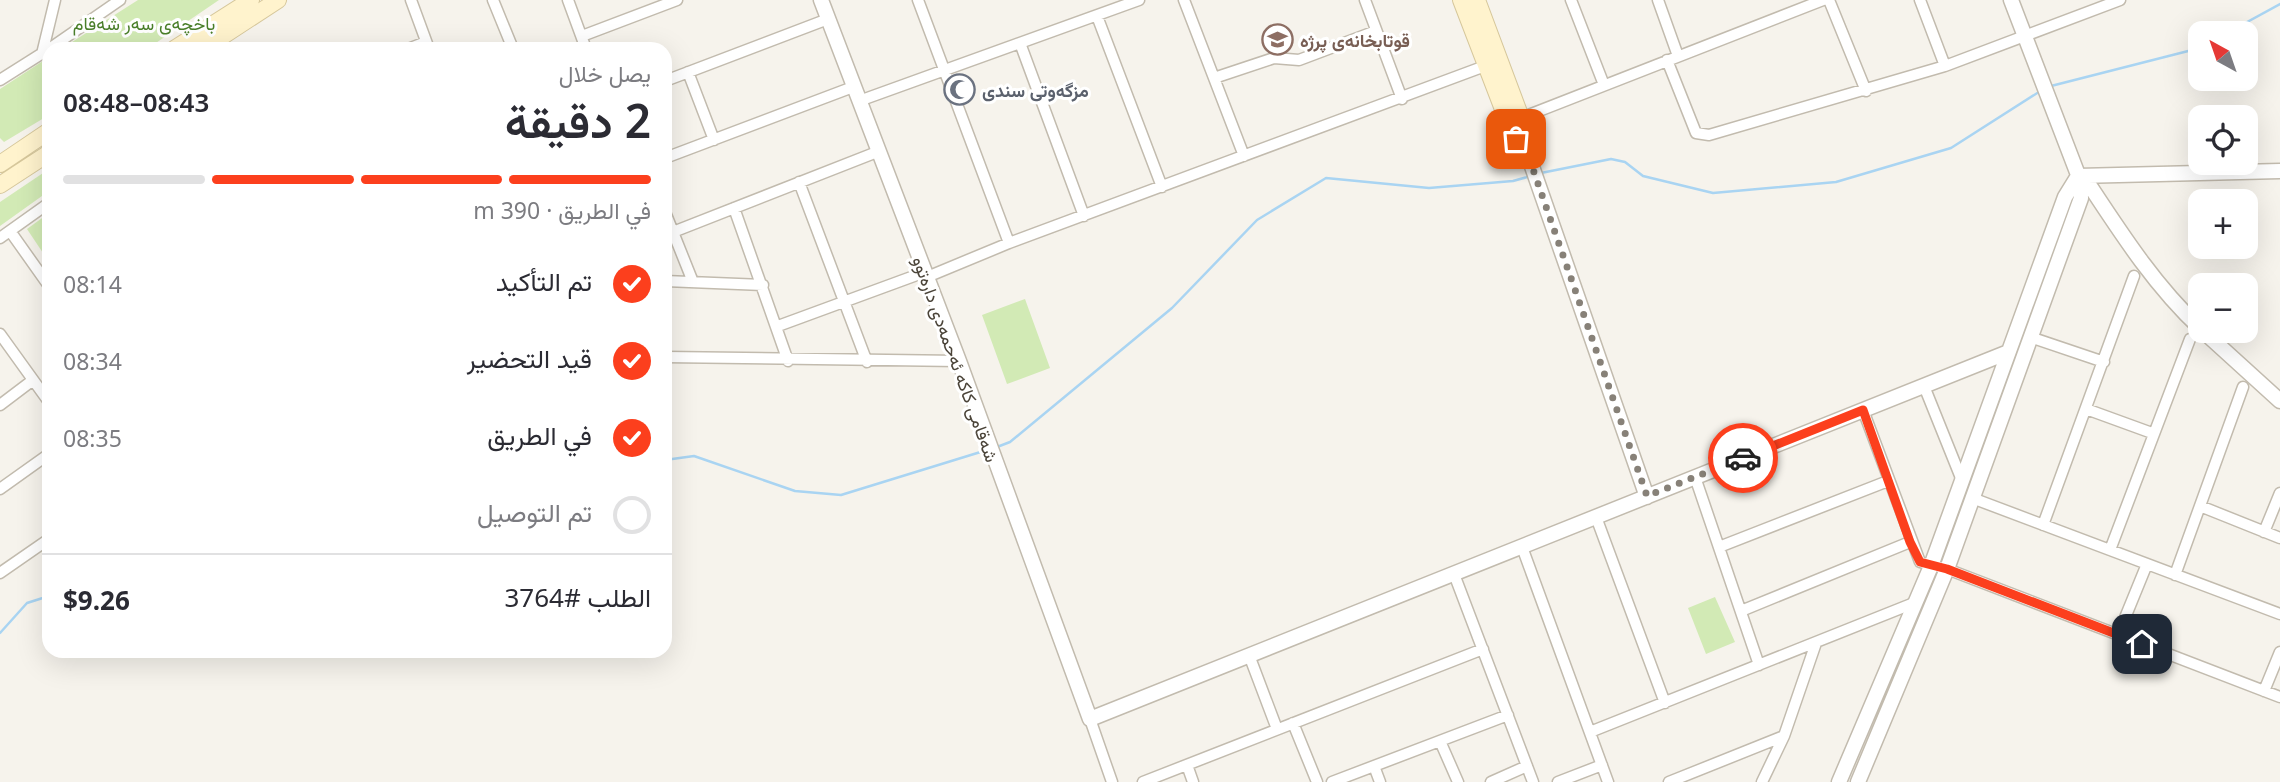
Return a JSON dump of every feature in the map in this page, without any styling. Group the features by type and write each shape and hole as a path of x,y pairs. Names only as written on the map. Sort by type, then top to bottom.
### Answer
{"main road":[{"path":"185,42 251,0"},
{"path":"216,42 278,0"},
{"path":"1461,0 1485,66 1526,151"},
{"path":"1477,0 1521,118 1526,151"},
{"path":"20,172 4,159 42,135"},
{"path":"0,185 42,158"}],"street":[{"path":"48,42 55,0"},
{"path":"60,42 120,0"},
{"path":"411,0 427,42"},
{"path":"493,0 510,42"},
{"path":"568,0 584,42"},
{"path":"582,36 677,0"},
{"name":"شەقامی کاکە ئەحمەدی دارەتوو","path":"821,0 959,361 998,476 1090,719"},
{"path":"918,0 1009,243"},
{"path":"859,101 1139,0"},
{"path":"1184,0 1244,156"},
{"path":"1365,0 1402,99"},
{"path":"1571,0 1604,85"},
{"path":"1658,0 1696,133 1701,136 1866,91 1945,66 2102,3 2120,0"},
{"path":"1521,118 1824,0"},
{"path":"1829,0 1866,91"},
{"path":"1920,0 1945,66"},
{"path":"2011,0 2081,176 2141,261 2188,320"},
{"path":"1097,16 1162,187"},
{"path":"672,78 828,19"},
{"path":"1214,78 1274,58 1299,60 1376,31"},
{"path":"1020,43 1084,216"},
{"path":"0,80 42,54"},
{"path":"778,327 1402,99 1485,66"},
{"path":"688,72 714,140"},
{"path":"672,155 853,87"},
{"path":"1526,151 1647,496"},
{"path":"692,282 673,232 877,152"},
{"path":"2081,176 2280,171"},
{"path":"1858,782 1947,569 2081,198 2081,176"},
{"path":"1839,782 1931,566 2006,353 2065,197 2081,176"},
{"path":"799,182 867,362"},
{"path":"0,238 42,208"},
{"path":"734,208 788,361"},
{"path":"10,230 42,276"},
{"path":"2042,525 2134,276"},
{"path":"672,281 763,285"},
{"path":"0,334 42,392"},
{"path":"2030,337 2104,362"},
{"path":"2110,550 2152,433 2192,343"},
{"path":"2210,343 2280,401"},
{"path":"1112,782 1090,719 2006,353"},
{"path":"672,357 788,361 959,361"},
{"path":"0,405 33,380"},
{"path":"1924,386 1962,478"},
{"path":"2175,575 2243,387"},
{"path":"2086,409 2152,433"},
{"path":"1863,410 1918,560 2280,697"},
{"path":"0,489 42,459"},
{"path":"1695,477 1759,665"},
{"path":"1719,547 1888,481"},
{"path":"2264,532 2280,493"},
{"path":"1972,499 2280,614"},
{"path":"2200,506 2280,538"},
{"path":"1596,517 1665,703"},
{"path":"1741,611 1910,542"},
{"path":"0,573 42,544"},
{"path":"1522,547 1608,782"},
{"path":"2118,635 2147,564"},
{"path":"1454,574 1533,782"},
{"path":"1590,732 1914,603"},
{"path":"1762,782 1784,736 1816,642"},
{"path":"1143,782 1483,649"},
{"path":"2264,691 2280,652"},
{"path":"1249,655 1277,729"},
{"path":"1332,782 1508,715"},
{"path":"1293,723 1317,782"},
{"path":"1670,782 1784,736"},
{"path":"1440,741 1458,782"},
{"path":"1187,765 1193,782"},
{"path":"1558,782 1602,765"},
{"path":"1374,766 1380,782"},
{"path":"1491,782 1527,766"}],"green space":[{"name":"باخچەی سەر شەقام","path":"138,0 219,0 157,42 72,42"},
{"name":"باخچەی سەر شەقام","path":"42,62 42,119 4,142 0,138 0,89"},
{"path":"42,174 42,196 0,226 0,202"},
{"path":"42,218 42,252 27,229"},
{"path":"1025,299 1050,368 1007,384 982,315"},
{"path":"1715,597 1735,642 1706,654 1688,608"}],"waterway":[{"path":"2249,21 2280,4"},
{"path":"2051,86 2188,51"},
{"path":"1541,173 1611,159 1625,162 1643,176 1713,193 1836,182 1951,148 2042,90"},
{"path":"997,447 1010,442 1172,308 1257,220 1326,178 1429,188 1513,181 1531,176"},
{"path":"672,459 694,456 795,491 841,495 987,450"},
{"path":"0,633 27,603 42,598"}],"way so far":[{"path":"1516,139 1528,155 1647,496 1743,458"}],"place":[{"name":"قوتابخانەی پرژە","path":"1277,40"},
{"name":"مزگەوتی سندی","path":"959,90"}],"route":[{"path":"1743,458 1863,410 1910,542 1920,562 1947,569 2142,644"}]}
